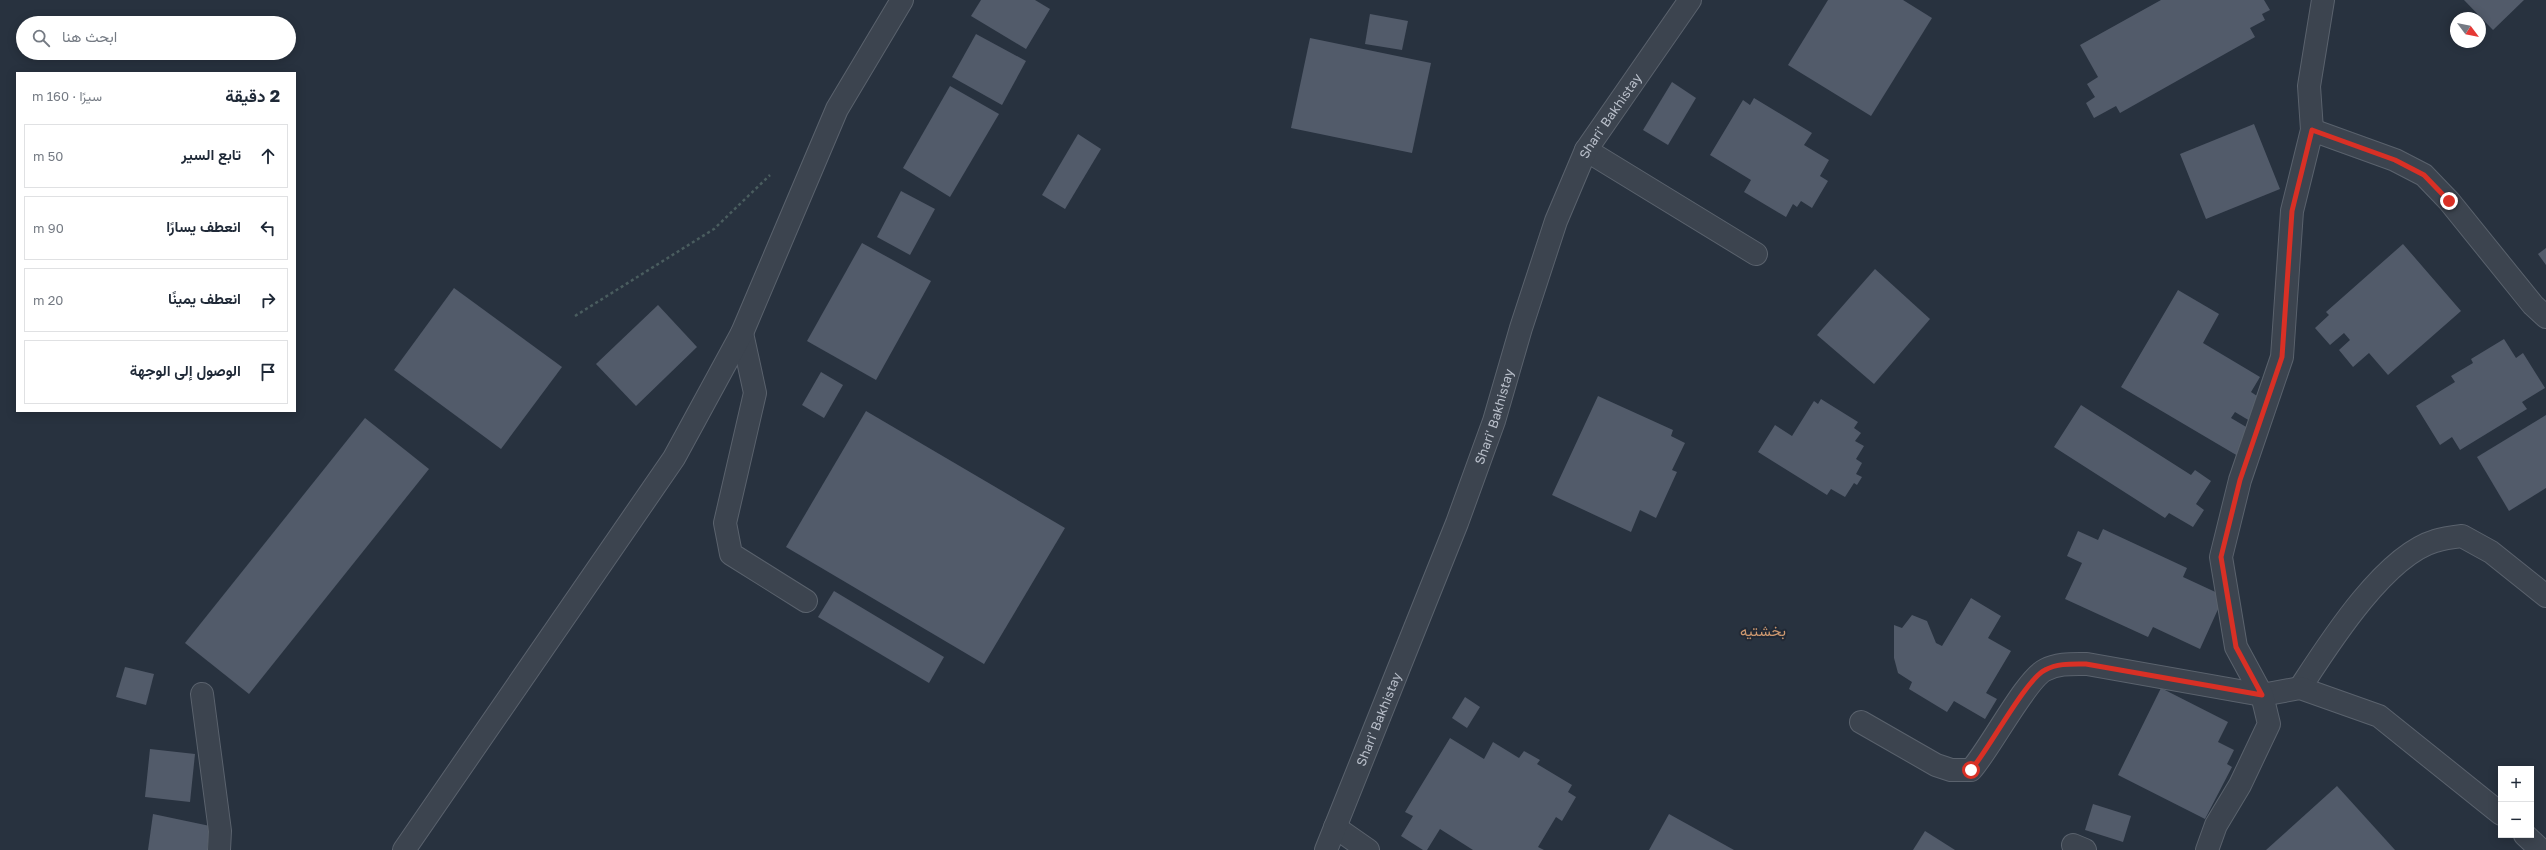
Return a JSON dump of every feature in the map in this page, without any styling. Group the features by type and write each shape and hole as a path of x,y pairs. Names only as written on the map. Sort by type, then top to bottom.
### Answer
{"street":[{"path":"404,850 674,458 742,333 837,108 902,0"},
{"path":"2206,850 2216,825 2240,785 2269,724 2262,695 2236,647 2221,557 2240,480 2282,357 2292,211 2312,130 2309,86 2323,0"},
{"name":"Shari' Bakhistay","path":"1326,850 1457,523 1494,421 1521,328 1556,221 1586,150 1684,3"},
{"path":"2312,130 2395,160 2424,175 2449,201 2532,305 2546,318"},
{"path":"1586,150 1756,254"},
{"path":"742,333 755,393 725,524 731,554 806,601"},
{"path":"2300,688 2327,646 2389,569 2412,553 2434,541 2462,536 2491,552 2546,596"},
{"path":"1861,722 1936,765 1951,770 1971,770 1984,755 2032,680 2044,670 2066,663 2086,664 2262,695 2300,688 2379,716 2498,812"},
{"path":"202,694 220,830 218,850"},
{"path":"1335,826 1368,850"},
{"path":"2528,838 2541,850"}],"path":[{"path":"575,316 714,229 775,171"}],"building":[{"path":"981,0 1035,0 1050,9 1026,49 971,16"},
{"path":"1828,0 1903,0 1932,18 1871,116 1788,65"},
{"path":"2161,0 2264,0 2270,10 2262,14 2265,20 2250,28 2255,37 2120,113 2116,106 2094,118 2086,103 2095,97 2087,84 2098,77 2080,45"},
{"path":"2464,0 2524,0 2493,30 2486,23 2486,12 2476,12"},
{"path":"1370,14 1408,21 1402,50 1365,44"},
{"path":"976,34 1026,61 1002,105 952,77"},
{"path":"1310,38 1431,63 1412,153 1291,128"},
{"path":"1672,82 1696,98 1668,145 1643,130"},
{"path":"950,86 999,114 950,197 903,168"},
{"path":"1754,98 1812,133 1804,145 1829,160 1820,176 1828,181 1812,208 1801,201 1797,207 1793,204 1786,217 1744,192 1751,180 1710,155 1743,100 1750,105"},
{"path":"2254,124 2280,189 2206,219 2180,154"},
{"path":"1078,134 1101,149 1065,209 1042,195"},
{"path":"901,191 935,209 910,255 877,237"},
{"path":"862,243 931,281 876,380 807,341"},
{"path":"2403,244 2461,311 2388,375 2369,353 2353,367 2339,350 2350,340 2344,333 2330,345 2315,328 2329,315 2326,312"},
{"path":"2546,248 2546,265 2538,254"},
{"path":"1875,269 1930,319 1874,384 1817,335"},
{"path":"454,288 562,367 501,449 394,370"},
{"path":"2178,290 2219,314 2203,343 2260,377 2251,392 2263,400 2250,421 2235,412 2231,418 2253,431 2238,456 2121,387"},
{"path":"658,305 697,347 636,406 596,364"},
{"path":"2504,339 2516,358 2523,353 2545,388 2522,402 2527,409 2460,450 2452,437 2440,445 2416,406 2455,382 2451,376 2473,363 2471,359"},
{"path":"821,372 843,385 824,418 802,405"},
{"path":"1598,396 1673,430 1671,436 1685,443 1672,470 1677,472 1656,518 1640,510 1631,532 1552,495"},
{"path":"1821,399 1858,422 1854,428 1861,433 1855,441 1864,446 1856,459 1862,463 1856,474 1862,477 1857,485 1854,483 1845,497 1831,489 1827,495 1758,452 1775,425 1792,436 1814,401 1818,404"},
{"path":"2081,405 2191,475 2195,470 2211,481 2196,504 2204,510 2193,527 2169,513 2165,518 2054,447"},
{"path":"866,411 1065,528 984,664 786,547"},
{"path":"2546,415 2546,488 2509,511 2477,457"},
{"path":"365,418 429,469 249,694 185,643"},
{"path":"2103,529 2187,568 2183,577 2224,596 2200,649 2153,627 2148,637 2065,599 2082,563 2067,556 2078,531 2098,540"},
{"path":"834,591 944,657 929,683 818,617"},
{"path":"1971,598 2001,616 1988,638 2011,651 1986,693 1997,699 1985,719 1954,701 1947,712 1909,689 1912,682 1898,673 1894,658 1894,625 1902,628 1912,615 1927,621 1936,643 1942,646"},
{"path":"125,667 154,674 146,705 116,697"},
{"path":"2161,688 2228,722 2218,742 2234,750 2227,764 2232,767 2205,819 2118,775"},
{"path":"1465,697 1480,707 1467,728 1452,718"},
{"path":"1450,738 1484,759 1493,742 1519,758 1524,751 1540,760 1537,764 1572,785 1568,792 1576,797 1562,821 1556,817 1538,847 1544,850 1473,850 1440,829 1427,850 1423,850 1401,836 1413,816 1405,812"},
{"path":"150,749 195,754 190,802 145,797"},
{"path":"2337,786 2395,850 2266,850"},
{"path":"2093,804 2131,816 2123,842 2085,830"},
{"path":"153,814 210,826 207,850 148,850"},
{"path":"1669,814 1734,850 1649,850"},
{"path":"1925,831 1955,850 1913,850"}],"district":[{"name":"بخشتيه","path":"1763,631"}],"route":[{"path":"1971,770 1984,755 2032,680 2044,670 2066,663 2086,664 2262,695 2236,647 2228,608 2221,557 2240,480 2282,357 2292,211 2312,130 2395,160 2424,175 2449,201"}]}
